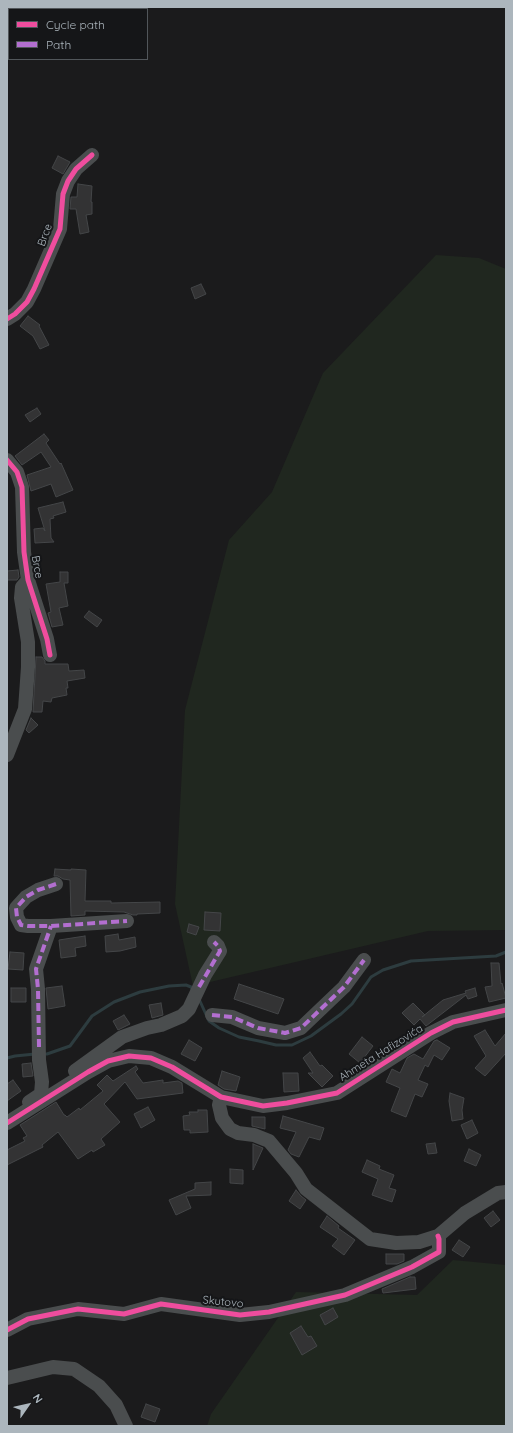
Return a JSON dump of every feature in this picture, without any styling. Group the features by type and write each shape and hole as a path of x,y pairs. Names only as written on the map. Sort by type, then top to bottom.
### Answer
{"street":[{"name":"Brce","path":"7,319 15,314 27,302 34,289 60,229 63,194 68,181 76,169 92,155"},
{"name":"Brce","path":"7,460 17,472 22,487 24,552 28,580 47,638 50,655"},
{"name":"Brce","path":"7,755 24,709 28,667 28,642 21,598 22,587 28,580"},
{"path":"56,884 38,890 26,897 16,908 16,917 21,925 51,926 127,921"},
{"path":"41,1094 42,1082 39,1053 38,989 36,968 51,926"},
{"path":"11,1121 26,1104 122,1037 166,1023 182,1016 189,1009 196,993 220,951 214,942"},
{"path":"212,1015 232,1018 258,1028 285,1033 301,1028 344,988 364,960"},
{"name":"Ahmeta Hafizovića","path":"11,1121 88,1072 108,1062 129,1056 152,1058 172,1067 221,1097 263,1106 337,1093 430,1033 453,1022 506,1010"},
{"path":"221,1097 219,1106 222,1118 230,1129 238,1133 254,1135 268,1141 296,1174 306,1189 370,1239 396,1243 419,1242 438,1236 465,1212 498,1193 506,1192"},
{"name":"Skutovo","path":"7,1330 28,1320 78,1309 124,1314 161,1304 240,1315 269,1312 345,1295 412,1267 438,1252 438,1236"},
{"path":"7,1378 52,1367 74,1369 99,1386 116,1405 126,1426"}],"shaded area":[{"path":"436,255 479,258 506,269 506,930 428,931 193,986 175,904 185,710 229,540 272,492 323,373"},
{"path":"453,1260 506,1265 506,1426 207,1426 211,1414 296,1292 417,1295"}],"building":[{"path":"58,156 70,162 63,174 52,168"},
{"path":"78,184 92,186 92,214 86,215 89,232 80,234 76,209 70,209 71,197 77,197"},
{"path":"201,284 206,294 195,299 191,288"},
{"path":"28,316 40,325 39,326 49,345 40,349 33,336 20,326"},
{"path":"37,408 41,414 30,422 25,415"},
{"path":"44,434 49,440 46,443 60,464 61,463 73,490 56,497 51,484 31,491 27,475 51,467 41,452 22,465 15,456"},
{"path":"63,502 66,512 53,516 54,518 50,519 51,538 54,542 35,543 34,529 43,528 45,531 38,508"},
{"path":"18,570 19,577 17,580 7,580 7,571"},
{"path":"60,572 68,572 68,583 64,583 68,606 59,608 63,625 52,627 48,613 51,612 46,584 60,582"},
{"path":"89,611 102,620 97,627 84,617"},
{"path":"36,657 42,657 45,664 68,664 69,671 84,670 85,678 67,681 67,695 52,698 51,702 43,701 42,712 33,712"},
{"path":"31,718 38,725 29,733 26,730"},
{"path":"55,869 86,870 85,901 111,901 111,903 160,902 160,913 133,915 124,912 85,911 85,915 71,916 70,880 54,876"},
{"path":"205,912 221,913 220,931 204,930"},
{"path":"189,924 199,927 196,935 187,932"},
{"path":"118,934 119,940 135,937 136,947 120,951 106,952 105,936"},
{"path":"85,936 86,946 75,948 76,956 61,958 59,940"},
{"path":"10,952 24,953 23,970 8,969"},
{"path":"491,963 499,963 501,984 502,983 506,998 489,1002 485,987 492,986"},
{"path":"239,984 284,999 278,1014 234,999"},
{"path":"62,986 65,1006 48,1009 46,988"},
{"path":"11,988 26,988 26,1002 11,1002"},
{"path":"475,988 477,996 468,999 466,995 426,1026 420,1019 414,1025 402,1013 413,1003 425,1015 443,1000 466,993 465,991"},
{"path":"161,1003 163,1015 152,1018 149,1005"},
{"path":"124,1015 130,1024 118,1030 113,1021"},
{"path":"485,1030 495,1046 506,1033 506,1053 485,1076 475,1068 486,1056 474,1036"},
{"path":"362,1037 373,1046 360,1063 349,1054"},
{"path":"189,1040 202,1048 195,1061 181,1054"},
{"path":"437,1040 450,1048 442,1060 434,1055 428,1067 425,1065 418,1080 428,1084 422,1097 415,1094 406,1117 391,1111 400,1088 386,1082 392,1069 400,1073 407,1058 414,1054 423,1059 434,1041"},
{"path":"310,1052 320,1066 322,1065 333,1076 322,1087 308,1073 313,1073 303,1058"},
{"path":"31,1063 33,1076 23,1077 22,1064"},
{"path":"136,1066 138,1069 135,1072 143,1083 163,1080 163,1083 178,1081 182,1083 183,1093 137,1099 125,1082 104,1104 120,1122 101,1139 105,1145 93,1152 92,1150 78,1159 58,1132 42,1145 43,1147 7,1165 7,1150 25,1141 23,1138 27,1136 20,1125 56,1102 64,1115 67,1117 79,1108 80,1110 103,1091 97,1085 107,1075 113,1081"},
{"path":"222,1071 240,1077 236,1091 224,1089 218,1085"},
{"path":"283,1073 298,1073 299,1091 284,1092"},
{"path":"13,1080 21,1091 7,1101 7,1084"},
{"path":"450,1093 464,1098 462,1110 463,1119 452,1121 449,1101"},
{"path":"148,1107 155,1120 141,1128 134,1114"},
{"path":"198,1110 207,1110 208,1132 190,1133 190,1130 184,1130 183,1116 190,1115 189,1112 198,1112"},
{"path":"283,1116 324,1128 320,1140 309,1137 299,1157 291,1154 288,1150 296,1132 280,1128"},
{"path":"252,1117 265,1117 265,1129 252,1126"},
{"path":"472,1120 478,1133 467,1139 461,1125"},
{"path":"435,1143 437,1153 428,1154 426,1144"},
{"path":"253,1144 263,1148 253,1170"},
{"path":"469,1149 481,1155 476,1166 464,1161"},
{"path":"367,1160 380,1166 379,1169 394,1175 389,1188 396,1190 392,1202 372,1195 378,1179 362,1172"},
{"path":"230,1169 243,1170 243,1184 230,1183"},
{"path":"211,1182 211,1195 186,1196 191,1208 176,1215 169,1200 195,1189 195,1183"},
{"path":"296,1190 306,1200 300,1209 289,1201"},
{"path":"493,1211 500,1220 491,1227 484,1218"},
{"path":"327,1216 339,1226 338,1228 355,1240 344,1255 332,1246 338,1239 320,1227"},
{"path":"459,1240 470,1247 463,1257 452,1250"},
{"path":"386,1254 404,1254 404,1261 397,1264 386,1264"},
{"path":"410,1277 415,1277 416,1289 383,1293 382,1289"},
{"path":"333,1308 338,1317 325,1325 320,1315"},
{"path":"301,1326 308,1337 311,1336 317,1346 302,1355 290,1333"},
{"path":"146,1404 160,1409 155,1422 141,1417"}],"waterway":[{"path":"199,999 209,1021 219,1028 239,1037 276,1045 292,1045 311,1036 341,1014 352,1004 371,977 383,970 411,961 496,956 506,952"},
{"path":"42,1054 47,1054 70,1046 92,1016 114,1002 140,992 169,986 186,985 191,987 193,991"},
{"path":"7,1058 35,1054"}],"marked path":[{"path":"56,884 38,890 26,897 16,908 17,917 21,925 51,926 127,921"},
{"path":"39,1047 38,989 36,969 51,926"},
{"path":"199,987 220,951 214,942"},
{"path":"212,1015 232,1017 258,1028 285,1033 301,1028 344,987 364,960"}],"cycle path":[{"path":"7,319 15,314 27,302 34,289 60,229 63,194 68,181 76,169 92,155"},
{"path":"7,460 17,472 22,487 24,552 28,580 47,639 50,655"},
{"path":"7,1123 108,1061 129,1056 151,1058 172,1067 221,1097 263,1106 337,1093 431,1033 453,1022 506,1010"},
{"path":"7,1330 28,1319 78,1309 124,1314 161,1304 240,1315 269,1312 345,1295 412,1267 439,1252 438,1236"}]}
